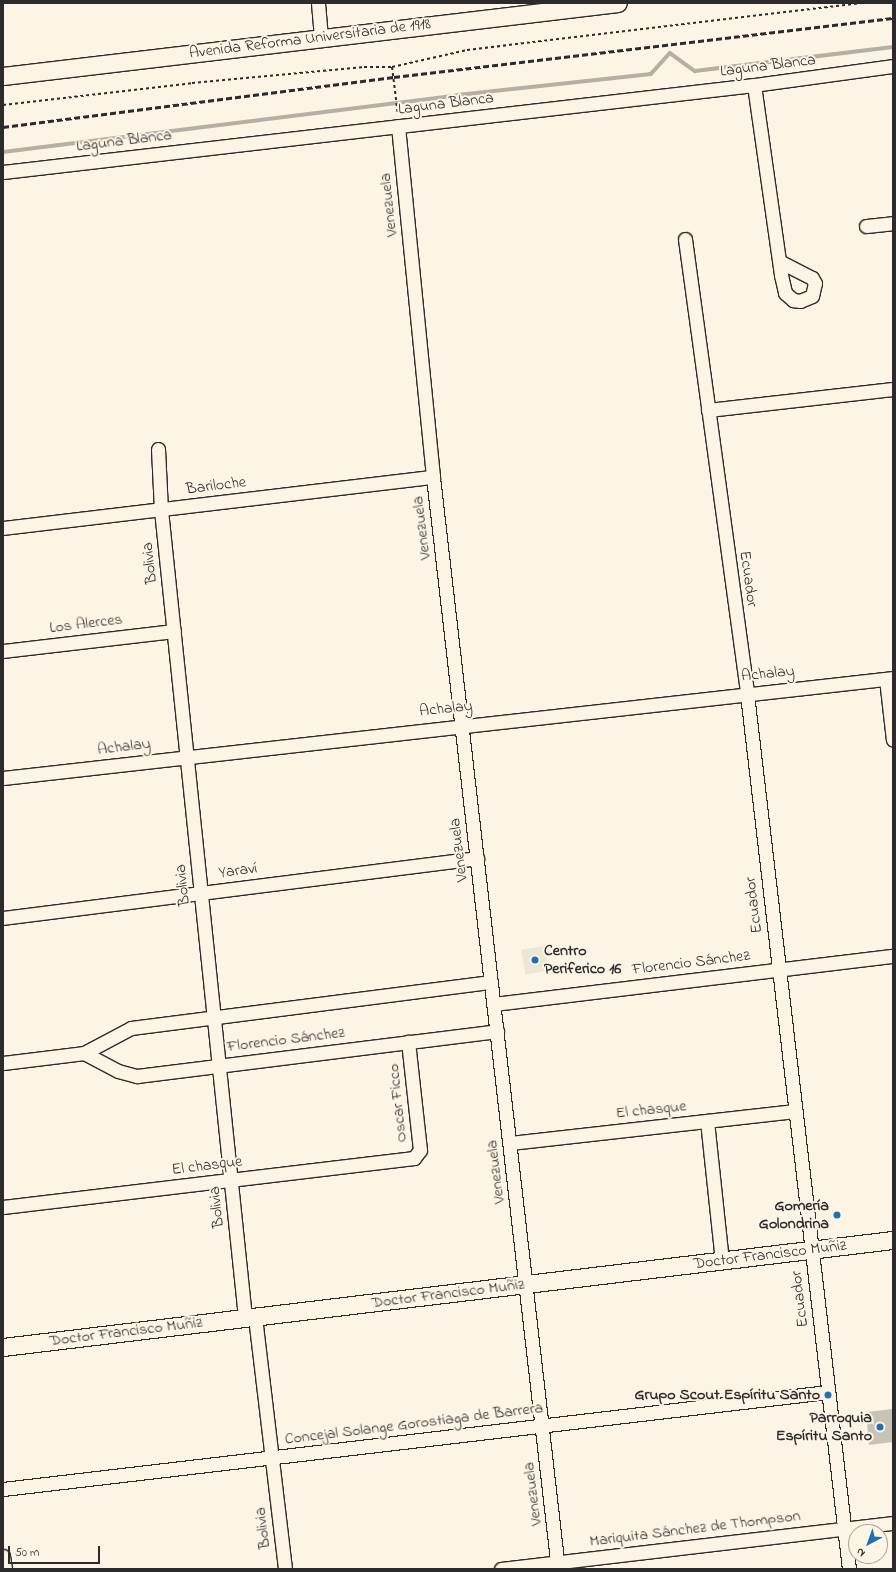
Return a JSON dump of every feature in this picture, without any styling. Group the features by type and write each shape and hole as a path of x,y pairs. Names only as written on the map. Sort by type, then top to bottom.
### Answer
{"main road":[{"name":"Avenida Reforma Universitaria de 1918","path":"3,76 618,3"},
{"name":"Doctor Francisco Muñiz","path":"3,1347 893,1240"}],"street":[{"path":"318,3 321,38"},
{"name":"Laguna Blanca","path":"3,172 754,85 893,66"},
{"path":"754,85 780,262"},
{"name":"Venezuela","path":"398,126 433,477 558,1566"},
{"path":"866,226 893,223"},
{"name":"Ecuador","path":"685,239 747,694 849,1569"},
{"path":"708,410 893,389"},
{"name":"Bolivia","path":"158,449 161,510 231,1180 272,1458 285,1569"},
{"name":"Bariloche","path":"3,528 433,477"},
{"name":"Los Alerces","path":"3,651 174,631"},
{"path":"889,678 893,740"},
{"name":"Achalay","path":"3,778 462,724 889,678"},
{"name":"Yaraví","path":"3,918 477,858"},
{"name":"Florencio Sánchez","path":"494,1004 893,956"},
{"name":"Florencio Sánchez","path":"3,1063 84,1053 131,1028 214,1016 491,982"},
{"name":"Florencio Sánchez","path":"84,1053 118,1071 137,1076 497,1031"},
{"name":"Oscar Ficco","path":"408,1042 420,1150 414,1158"},
{"name":"El chasque","path":"510,1143 795,1111"},
{"path":"707,1121 722,1261"},
{"name":"El chasque","path":"3,1207 414,1158"},
{"name":"Concejal Solange Gorostiaga de Barrera","path":"3,1489 828,1392"},
{"name":"Mariquita Sánchez de Thompson","path":"500,1569 558,1566 893,1523"},
{"path":"3,1556 5,1569"}],"path":[{"path":"3,105 192,83 364,67 392,67 467,50 864,3"},
{"path":"392,67 398,110"}],"shaded area":[{"name":"Centro Periferico 16","path":"545,946 549,971 525,974 521,950"}],"building":[{"name":"Parroquia Espíritu Santo","path":"893,1409 893,1442 869,1445 866,1412"}],"waterway":[{"path":"3,152 458,95 651,74 670,53 695,71 893,47"}],"railway":[{"path":"3,127 394,77 893,18"}],"place":[{"name":"Centro Periferico 16","path":"535,960"},
{"name":"Gomería Golondrina","path":"837,1215"},
{"name":"Grupo Scout Espíritu Santo","path":"828,1395"},
{"name":"Parroquia Espíritu Santo","path":"880,1427"}]}
